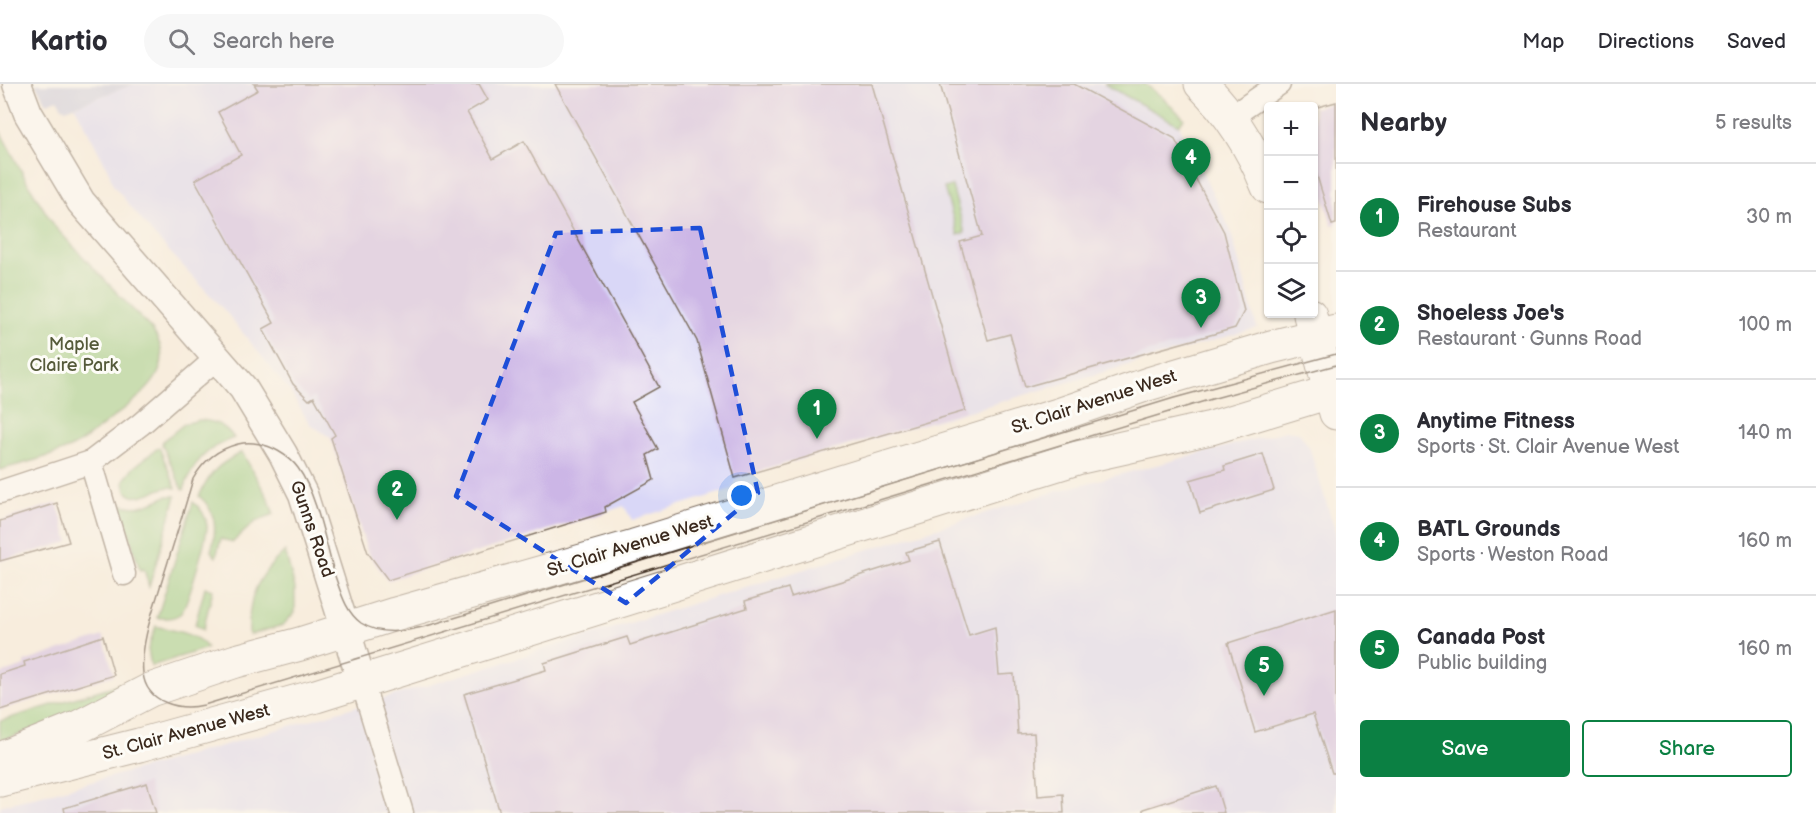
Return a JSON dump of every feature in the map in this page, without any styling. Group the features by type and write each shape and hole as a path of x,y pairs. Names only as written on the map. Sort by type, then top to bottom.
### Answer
{"main road":[{"path":"1201,84 1231,117 1255,156 1264,176"},
{"path":"1321,327 1334,398"},
{"name":"St. Clair Avenue West","path":"0,759 79,727 150,690 236,661 634,546 1058,415 1148,384 1270,347 1321,327"},
{"name":"St. Clair Avenue West","path":"0,780 139,746 362,682 1077,458 1334,398"}],"street":[{"name":"Gunns Road","path":"17,84 28,113 81,202 243,388 293,471 315,528 362,682"},
{"path":"1231,117 1279,84"},
{"path":"0,492 92,462 141,424 217,358"},
{"path":"92,462 124,574"},
{"path":"362,682 402,813"}],"highlighted area":[{"path":"700,228 758,493 626,603 456,496 556,233"}],"shaded area":[{"path":"35,84 135,84 66,109 57,99 47,103"},
{"path":"135,84 1145,84 1184,118 1179,125 1230,229 1257,328 736,478 732,489 632,520 624,506 388,580 343,476 331,438 310,424 289,390 226,312 153,234 113,185 109,172 75,106"},
{"path":"1286,431 1300,434 1309,447 1336,534 1336,813 0,813 0,806 159,764 426,686 1057,491"}],"green space":[{"path":"1104,84 1145,84 1184,118 1179,125"},
{"name":"Maple Claire Park","path":"0,131 30,187 55,227 153,331 160,345 162,358 160,369 146,390 85,439 74,446 38,460 0,470"},
{"path":"952,186 965,233 958,235 944,188"},
{"path":"199,420 219,424 234,438 216,446 202,457 191,472 184,490 162,444 184,424"},
{"path":"159,447 176,488 165,488 137,496 128,494 124,480 133,468"},
{"path":"242,452 268,498 274,514 255,522 233,542 221,539 216,557 211,551 214,521 209,508 199,496 216,470"},
{"path":"167,496 176,496 149,587 144,569 140,570 120,504 139,506"},
{"path":"193,502 203,512 207,526 192,586 180,614 157,618"},
{"path":"285,551 295,588 295,612 283,625 249,635 250,610 256,588 267,569"},
{"path":"205,587 213,590 203,630 195,625"},
{"path":"156,626 191,636 207,648 151,666 148,649"},
{"path":"133,680 135,683 85,708 0,741 0,721"}],"building":[{"path":"254,84 479,84 488,100 467,112 493,159 524,141 659,387 632,402 658,449 647,455 654,480 605,507 606,512 388,580 368,553 331,438 335,435 314,397 309,400 293,384 263,329 274,323 195,180 241,155 218,112 258,90"},
{"path":"555,84 872,84 965,411 735,478 697,341"},
{"path":"940,84 1074,84 1174,138 1224,232 1244,311 1235,328 1025,387 1010,334 988,340 960,242 982,236"},
{"path":"1336,102 1336,224 1332,225 1318,179 1318,107"},
{"path":"1263,454 1274,490 1200,513 1190,480 1225,470 1224,466"},
{"path":"57,503 69,542 0,561 0,521"},
{"path":"940,542 969,635 995,627 999,675 1014,674 1018,734 1034,733 1038,796 1063,794 1064,813 500,813 464,694 546,670 544,663 627,637 630,645 747,608 745,601 788,588 791,597 909,560 906,552"},
{"path":"1336,609 1336,773 1332,773 1313,714 1255,732 1228,643"},
{"path":"103,636 114,675 0,710 0,674 25,666 24,662"},
{"path":"147,783 156,813 65,813 64,808"},
{"path":"1216,786 1224,813 1143,813 1143,809"}],"tram line":[{"path":"1336,354 1174,398 431,625 395,631 383,631 361,623 348,608 335,576 311,491 296,465 283,454 269,447 253,443 238,444 212,457 193,479 148,628 143,651 145,683 150,692 166,702 185,707 204,705 1215,398 1336,365"}],"place":[{"name":"BATL Grounds","path":"1191,188"},
{"name":"Anytime Fitness","path":"1201,328"},
{"name":"Firehouse Subs","path":"817,439"},
{"name":"Shoeless Joe's","path":"397,520"},
{"name":"Canada Post","path":"1264,696"}]}
